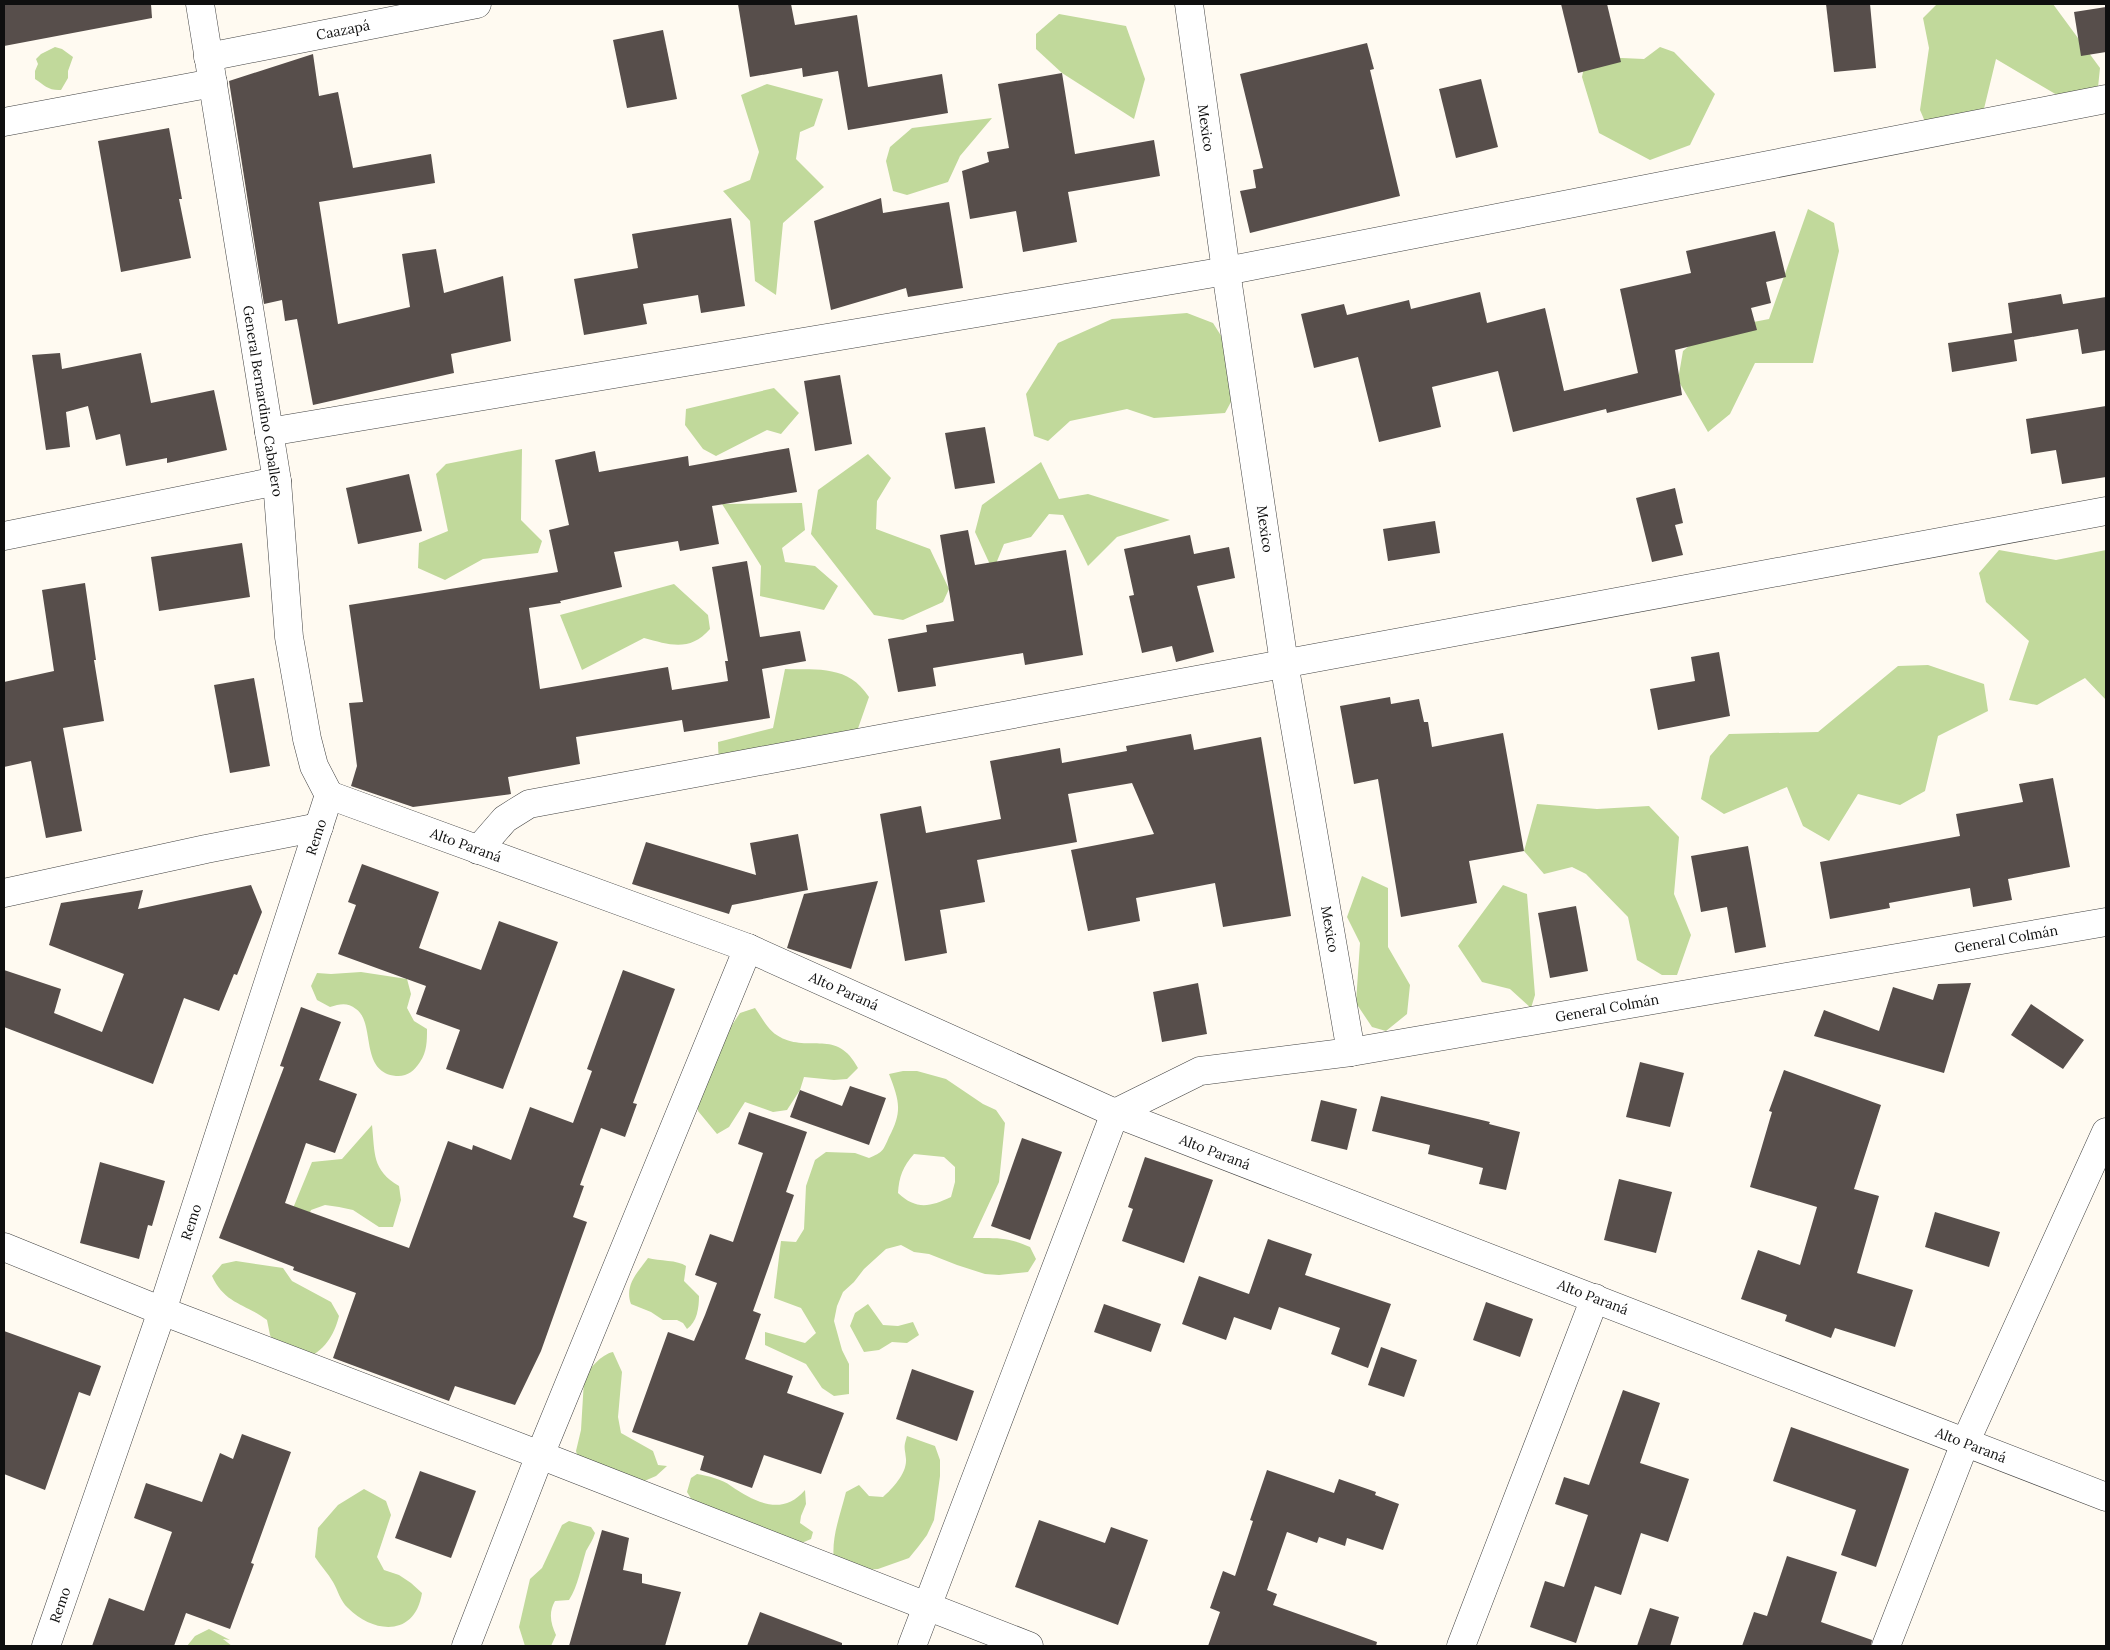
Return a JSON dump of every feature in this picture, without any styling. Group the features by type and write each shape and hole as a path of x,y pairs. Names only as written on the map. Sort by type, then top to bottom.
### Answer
{"street":[{"name":"General Bernardino Caballero","path":"200,4 277,481 289,637 307,740 314,766 329,795"},
{"name":"Caazapá","path":"4,122 477,4"},
{"name":"Mexico","path":"1189,4 1226,272 1284,663 1351,1052"},
{"path":"269,432 1226,272 2106,99"},
{"path":"4,536 277,481"},
{"path":"478,850 505,819 529,804 2106,511"},
{"name":"Remo","path":"46,1646 162,1311 329,795"},
{"name":"Alto Paraná","path":"329,795 748,948 1115,1113 2106,1498"},
{"path":"4,893 206,849 319,827"},
{"name":"General Colmán","path":"1115,1113 1200,1071 1351,1052 2106,922"},
{"path":"466,1646 540,1455 748,948"},
{"path":"912,1646 1115,1113"},
{"path":"1886,1646 1965,1443 2106,1132"},
{"path":"4,1247 162,1311 540,1455 1029,1646"},
{"path":"1461,1646 1595,1298"}],"green space":[{"path":"1937,4 2053,4 2100,68 2097,97 2069,102 1996,59 1982,117 1932,138 1920,110 1929,48 1923,18"},
{"path":"1059,14 1126,26 1145,79 1134,119 1062,73 1036,49 1036,34"},
{"path":"55,47 62,49 73,57 68,71 68,78 61,90 50,89 35,79 35,71 38,64 36,59 41,54"},
{"path":"1660,47 1674,52 1715,94 1690,145 1650,160 1599,133 1582,77 1585,62 1600,57 1644,59"},
{"path":"767,84 823,99 814,126 800,132 796,159 824,187 783,223 776,295 755,281 750,221 723,191 750,180 759,152 741,95"},
{"path":"992,118 960,156 948,182 907,195 893,191 886,161 890,147 912,128"},
{"path":"1808,209 1834,223 1839,251 1813,363 1755,363 1730,414 1708,432 1678,380 1683,351 1707,331 1769,319"},
{"path":"1187,313 1213,323 1237,361 1238,389 1225,413 1154,418 1127,409 1070,421 1048,441 1034,436 1026,394 1058,343 1112,319"},
{"path":"774,388 799,413 781,434 767,430 716,456 703,449 685,425 686,409"},
{"path":"522,449 521,520 542,541 538,553 483,559 445,580 418,568 419,543 448,531 436,474 446,464"},
{"path":"868,454 891,478 877,501 876,529 930,549 949,589 943,602 903,620 874,615 811,534 818,490"},
{"path":"1041,462 1059,499 1088,494 1170,520 1117,537 1088,566 1063,515 1049,514 1031,537 1004,544 993,571 975,532 982,505"},
{"path":"802,503 805,530 782,548 785,562 815,566 838,586 824,610 760,596 761,566 722,504"},
{"path":"1999,550 2056,560 2106,550 2106,700 2085,678 2037,705 2009,700 2029,641 1986,602 1979,573"},
{"path":"674,584 708,615 710,629 695,641 687,644 662,643 644,638 582,670 560,615"},
{"path":"1928,665 1984,684 1988,711 1938,736 1925,791 1900,805 1858,794 1829,841 1803,826 1787,787 1724,814 1701,799 1710,756 1729,734 1818,732 1898,666"},
{"path":"785,669 832,671 852,679 861,687 869,697 855,737 719,770 718,742 773,728"},
{"path":"1537,804 1597,809 1649,806 1679,837 1674,894 1691,935 1677,975 1662,975 1637,960 1628,917 1586,874 1572,867 1544,874 1524,851"},
{"path":"1362,876 1388,888 1388,947 1410,985 1407,1014 1386,1031 1372,1027 1356,1003 1360,943 1347,917"},
{"path":"1503,885 1527,894 1535,995 1531,1008 1510,989 1482,982 1458,946"},
{"path":"361,972 407,979 411,994 407,1008 414,1021 427,1029 427,1042 424,1054 420,1062 410,1073 396,1076 384,1073 372,1057 362,1016 350,1005 340,1004 330,1007 317,1000 311,986 317,973"},
{"path":"755,1008 769,1028 780,1037 801,1043 832,1045 850,1056 858,1068 847,1079 834,1080 804,1077 800,1090 787,1110 773,1112 745,1102 729,1127 717,1134 698,1111 698,1094 714,1052 740,1013"},
{"path":"917,1071 946,1079 983,1104 996,1110 1005,1123 999,1182 973,1238 1015,1241 1030,1247 1036,1259 1028,1272 999,1275 985,1274 929,1254 914,1252 901,1245 886,1249 843,1292 837,1306 834,1321 842,1350 849,1364 849,1394 834,1396 822,1388 806,1364 765,1345 765,1332 805,1343 816,1333 801,1308 774,1298 781,1241 796,1242 804,1229 806,1186 815,1160 826,1152 855,1153 869,1158 884,1148 898,1112 897,1099 889,1074","holes":["914,1154 944,1157 955,1167 955,1182 951,1197 930,1205 923,1205 911,1202 898,1193 902,1172"]},
{"path":"372,1125 376,1160 379,1167 390,1180 399,1186 401,1200 393,1227 379,1227 353,1210 325,1205 311,1210 305,1224 289,1218 312,1162 342,1159"},
{"path":"648,1258 686,1266 684,1281 699,1296 697,1314 693,1323 687,1329 683,1323 677,1320 663,1320 651,1312 631,1304 629,1291 633,1279"},
{"path":"236,1261 283,1268 292,1281 331,1302 339,1316 331,1336 318,1352 305,1359 277,1348 270,1335 267,1320 229,1298 223,1292 212,1276 222,1264"},
{"path":"868,1304 883,1325 898,1326 913,1322 919,1335 907,1343 892,1342 879,1350 864,1352 850,1326 855,1313"},
{"path":"613,1352 622,1372 618,1417 621,1433 653,1451 658,1465 667,1466 656,1476 642,1482 578,1458 576,1451 581,1430 584,1380 596,1363 604,1356"},
{"path":"907,1436 935,1446 940,1460 940,1476 934,1520 927,1535 909,1558 878,1569 864,1570 834,1562 835,1535 846,1492 859,1485 869,1496 883,1497 895,1485 904,1470"},
{"path":"697,1474 719,1480 749,1497 768,1504 778,1505 787,1503 805,1490 806,1504 800,1523 813,1532 811,1539 797,1542 695,1505 687,1492 691,1478"},
{"path":"364,1489 386,1501 391,1515 377,1557 384,1570 399,1575 422,1593 418,1607 411,1618 402,1624 392,1627 370,1623 358,1617 348,1608 341,1599 335,1585 315,1557 318,1528 338,1505"},
{"path":"569,1521 591,1527 595,1533 594,1536 586,1551 572,1595 569,1600 555,1601 553,1605 551,1618 556,1635 551,1646 525,1646 519,1627 530,1579 542,1568 562,1525"},
{"path":"209,1629 230,1640 223,1639 232,1646 187,1646 195,1636"}],"building":[{"path":"4,4 151,4 152,18 4,46"},
{"path":"738,4 791,4 795,25 857,15 868,87 942,74 948,113 848,130 838,71 803,77 802,68 750,77"},
{"path":"1561,4 1607,4 1621,62 1578,73"},
{"path":"1826,4 1870,4 1876,68 1834,72"},
{"path":"2106,7 2106,52 2081,56 2074,12"},
{"path":"663,30 677,99 627,108 613,40"},
{"path":"1367,43 1374,69 1370,70 1400,196 1250,233 1240,191 1256,188 1253,170 1263,168 1240,74"},
{"path":"313,54 319,96 338,92 353,168 431,154 435,183 319,202 338,324 410,307 402,254 436,249 444,293 503,276 511,341 451,354 454,373 313,405 297,319 285,321 282,300 264,304 229,81"},
{"path":"1062,73 1075,154 1154,140 1160,176 1068,192 1077,242 1023,252 1016,211 970,219 962,171 989,162 987,152 1009,148 998,84"},
{"path":"1481,79 1498,147 1456,158 1439,89"},
{"path":"169,128 182,199 179,199 191,258 121,272 98,141"},
{"path":"881,198 883,213 949,202 963,288 908,297 906,288 831,310 814,221"},
{"path":"731,218 745,306 701,313 698,295 643,304 647,324 584,335 574,279 638,268 632,234"},
{"path":"1775,231 1786,277 1766,282 1771,303 1751,308 1757,330 1675,350 1682,395 1607,413 1606,409 1513,432 1498,371 1432,387 1441,427 1379,442 1358,357 1314,368 1301,314 1344,304 1347,315 1409,300 1411,309 1480,292 1487,323 1545,308 1564,391 1638,373 1620,289 1691,273 1686,251"},
{"path":"2061,294 2063,304 2106,297 2106,350 2082,354 2078,329 2014,340 2017,361 1952,372 1948,343 2012,333 2008,303"},
{"path":"60,353 62,369 141,353 151,403 214,390 227,450 167,463 167,458 126,466 120,434 96,440 88,406 66,412 70,447 46,450 32,355"},
{"path":"840,375 852,444 815,451 804,381"},
{"path":"2106,406 2106,477 2062,484 2056,450 2031,454 2026,419"},
{"path":"985,427 995,483 955,489 945,433"},
{"path":"789,448 797,492 712,506 719,544 680,551 678,541 614,552 622,587 560,601 561,603 529,608 540,689 668,667 672,690 728,681 725,661 728,661 712,567 747,561 760,637 800,631 806,661 762,669 770,718 684,732 682,720 576,737 580,764 508,777 511,794 413,807 351,786 357,766 349,703 363,702 349,605 558,572 549,530 569,525 555,460 595,451 599,472 688,456 689,466"},
{"path":"409,474 422,531 358,544 346,488"},
{"path":"1675,488 1683,523 1675,525 1683,555 1652,562 1636,498"},
{"path":"1435,521 1440,553 1388,561 1383,529"},
{"path":"968,530 975,565 1066,550 1083,655 1025,665 1023,653 933,668 936,686 898,692 888,639 927,632 926,625 954,621 940,535"},
{"path":"1190,535 1194,554 1229,547 1235,578 1197,586 1214,652 1176,662 1172,646 1142,653 1129,596 1134,595 1124,549"},
{"path":"242,543 250,597 159,611 151,557"},
{"path":"85,583 96,660 94,660 104,721 63,728 82,831 46,838 31,761 4,767 4,682 54,671 42,590"},
{"path":"1719,652 1730,716 1658,730 1650,689 1695,681 1691,657"},
{"path":"254,678 270,766 230,773 214,685"},
{"path":"1390,697 1391,704 1419,699 1424,722 1428,722 1432,747 1503,733 1524,851 1469,861 1477,903 1401,917 1378,779 1354,784 1340,706"},
{"path":"1191,734 1194,750 1261,737 1291,916 1223,927 1215,883 1136,898 1140,921 1088,931 1071,850 1154,834 1132,783 1068,794 1077,842 977,860 985,902 940,910 947,953 905,961 880,814 921,806 926,833 1001,819 990,761 1060,748 1062,763 1127,751 1126,746"},
{"path":"2053,778 2070,867 2008,879 2012,900 1973,907 1970,888 1889,903 1890,908 1830,919 1820,862 1960,836 1956,814 2023,802 2019,784"},
{"path":"798,834 808,890 732,905 729,914 632,884 646,842 756,875 750,843"},
{"path":"1748,846 1766,947 1735,953 1727,907 1701,912 1691,856"},
{"path":"362,864 439,892 419,948 481,970 499,921 558,942 503,1089 446,1069 460,1030 416,1014 426,986 338,954 356,905 348,902"},
{"path":"878,881 851,969 787,948 804,894"},
{"path":"251,885 262,912 237,975 234,974 219,1011 184,998 153,1084 4,1027 4,970 61,989 54,1013 102,1032 124,974 49,945 61,903 143,890 138,909"},
{"path":"1576,906 1588,971 1550,978 1538,913"},
{"path":"623,970 675,989 633,1103 637,1104 625,1137 601,1128 580,1185 584,1186 573,1217 587,1222 541,1351 515,1405 455,1386 449,1401 333,1358 356,1293 293,1270 294,1267 219,1238 284,1067 280,1066 301,1007 341,1022 319,1080 357,1094 335,1153 306,1143 285,1203 409,1248 448,1141 472,1150 473,1145 511,1160 530,1107 573,1123 592,1071 587,1069"},
{"path":"1198,983 1207,1034 1162,1042 1153,992"},
{"path":"1971,983 1944,1073 1814,1036 1824,1010 1879,1031 1893,987 1933,1000 1938,984"},
{"path":"2031,1004 2084,1040 2063,1069 2011,1035"},
{"path":"1640,1062 1684,1073 1670,1127 1626,1117"},
{"path":"1784,1070 1881,1105 1854,1189 1879,1196 1857,1273 1913,1290 1895,1347 1835,1328 1831,1338 1785,1321 1787,1315 1741,1299 1758,1250 1800,1265 1817,1207 1750,1187 1772,1112 1769,1111"},
{"path":"850,1086 886,1098 869,1145 790,1117 800,1090 842,1106"},
{"path":"1381,1096 1490,1122 1489,1124 1520,1132 1506,1190 1479,1184 1483,1168 1428,1154 1430,1145 1372,1131"},
{"path":"1321,1100 1357,1109 1347,1150 1311,1141"},
{"path":"749,1112 807,1132 786,1192 794,1195 753,1311 761,1314 745,1359 793,1376 787,1393 844,1413 821,1474 764,1455 752,1488 700,1470 704,1456 632,1432 668,1332 694,1341 705,1315 717,1283 695,1275 710,1234 733,1242 763,1153 738,1144"},
{"path":"1022,1138 1062,1152 1030,1240 991,1226"},
{"path":"1145,1157 1213,1180 1184,1263 1122,1241 1133,1209 1128,1207"},
{"path":"100,1162 165,1181 152,1226 148,1225 139,1259 80,1243"},
{"path":"1619,1179 1672,1192 1656,1253 1604,1240"},
{"path":"1935,1212 2000,1232 1989,1267 1925,1247"},
{"path":"1268,1239 1312,1254 1305,1275 1391,1304 1368,1368 1331,1354 1340,1328 1279,1307 1271,1330 1234,1317 1226,1340 1182,1324 1199,1276 1249,1294"},
{"path":"1486,1302 1533,1319 1520,1357 1473,1340"},
{"path":"1104,1304 1161,1324 1151,1352 1094,1332"},
{"path":"4,1331 101,1366 90,1396 79,1392 45,1490 4,1474"},
{"path":"1381,1347 1417,1360 1404,1397 1368,1385"},
{"path":"912,1369 974,1391 957,1441 896,1419"},
{"path":"1623,1390 1660,1403 1640,1463 1689,1479 1668,1542 1641,1533 1621,1595 1595,1586 1576,1643 1530,1627 1545,1581 1564,1587 1588,1515 1555,1504 1564,1477 1589,1485"},
{"path":"1791,1427 1909,1469 1876,1567 1841,1555 1856,1510 1773,1481"},
{"path":"242,1434 291,1452 251,1563 254,1564 230,1629 186,1613 174,1646 92,1646 109,1598 144,1611 172,1532 134,1518 146,1483 202,1502 220,1453 233,1459"},
{"path":"1267,1470 1334,1493 1339,1479 1376,1492 1375,1495 1399,1504 1383,1550 1347,1538 1345,1546 1319,1537 1317,1543 1287,1532 1267,1590 1277,1594 1273,1605 1377,1642 1376,1646 1208,1646 1220,1612 1210,1608 1223,1571 1235,1576 1253,1521 1250,1520"},
{"path":"420,1471 476,1491 451,1558 395,1538"},
{"path":"1039,1520 1105,1543 1111,1527 1148,1540 1118,1625 1015,1587"},
{"path":"602,1530 629,1538 623,1570 642,1574 642,1583 681,1592 665,1646 569,1646"},
{"path":"1787,1556 1837,1572 1821,1622 1872,1640 1871,1646 1742,1646 1754,1612 1767,1616"},
{"path":"1650,1608 1679,1617 1670,1646 1637,1646"},
{"path":"760,1612 842,1643 842,1646 747,1646"}]}
